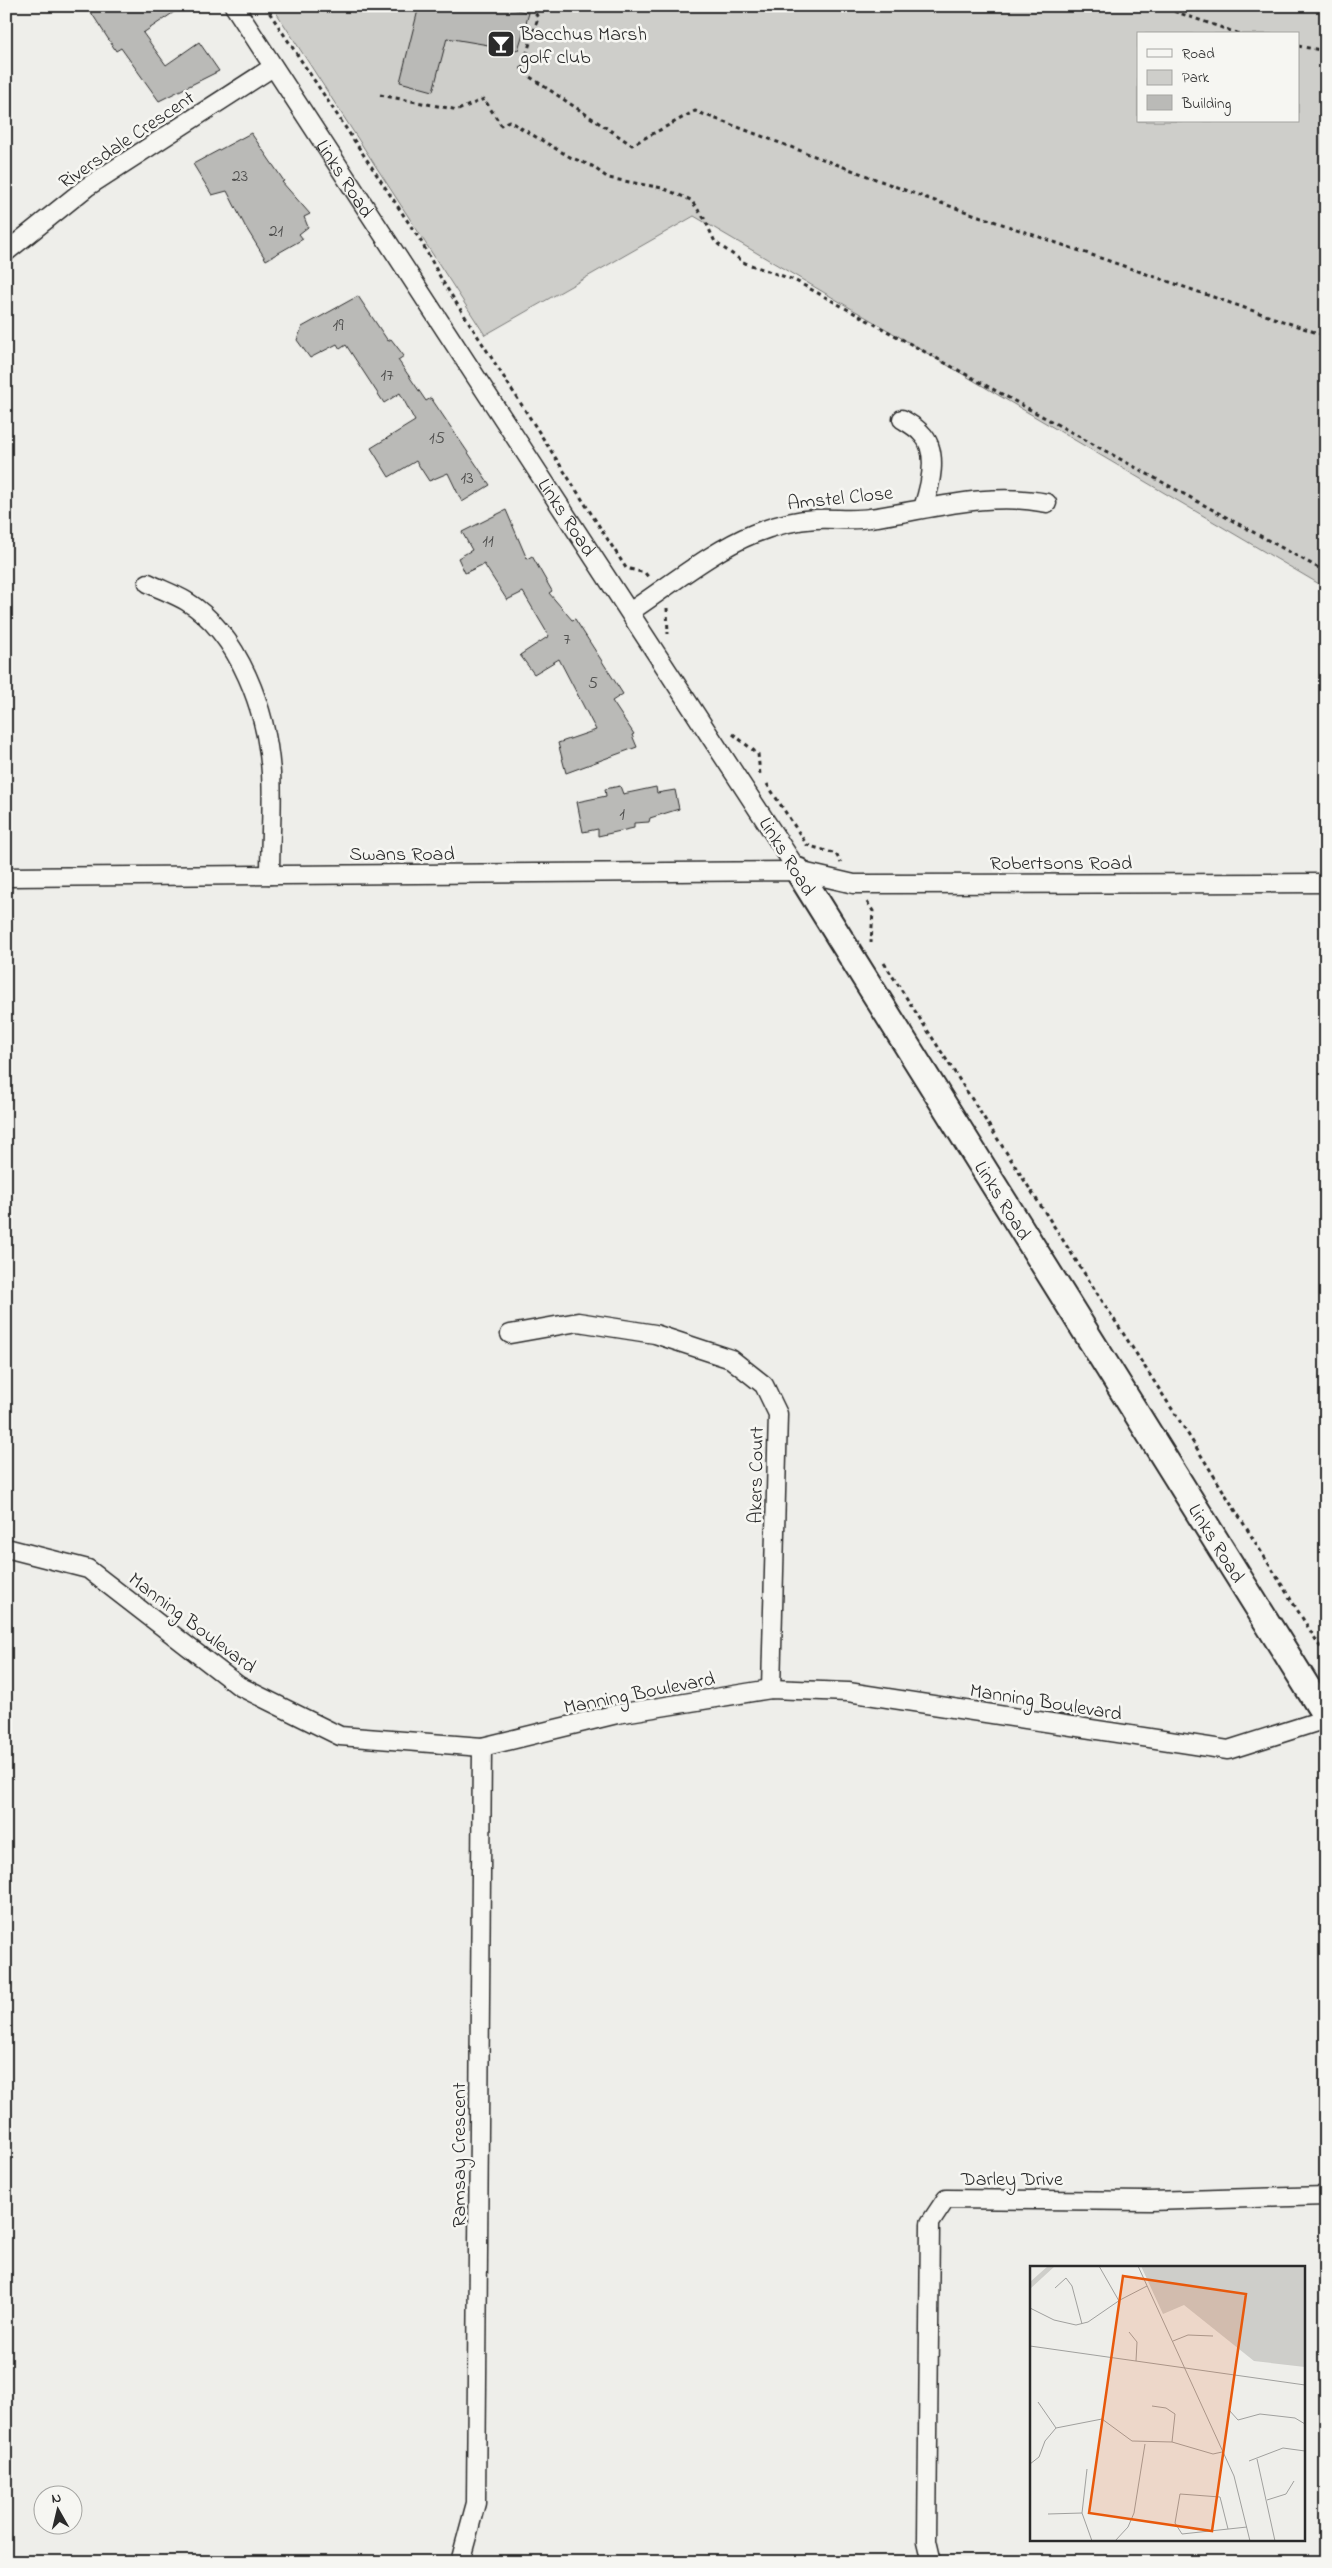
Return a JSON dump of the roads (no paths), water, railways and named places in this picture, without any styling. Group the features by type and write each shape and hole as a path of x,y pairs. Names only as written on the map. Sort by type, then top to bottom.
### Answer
{"street":[{"name":"Links Road","path":"234,6 631,611 798,871 1326,1718"},
{"name":"Riversdale Crescent","path":"6,252 87,187 273,67"},
{"path":"902,419 922,434 931,452 929,490 923,508"},
{"name":"Amstel Close","path":"631,611 723,550 752,534 806,520 868,519 923,508 1011,498 1046,503"},
{"path":"148,583 187,602 222,634 247,674 263,724 271,772 270,875"},
{"name":"Swans Road","path":"6,877 798,871"},
{"name":"Robertsons Road","path":"798,871 854,884 1326,883"},
{"name":"Akers Court","path":"510,1334 578,1322 656,1334 731,1359 764,1385 778,1414 771,1690"},
{"name":"Manning Boulevard","path":"6,1548 88,1569 239,1686 340,1736 482,1747 617,1714 771,1690 848,1692 1228,1750 1326,1718"},
{"name":"Ramsay Crescent","path":"460,2562 476,2503 482,1747"},
{"name":"Darley Drive","path":"932,2562 927,2541 930,2223 946,2199 1150,2201 1326,2196"}],"place":[{"name":"Bacchus Marsh golf club","path":"501,44"}]}
